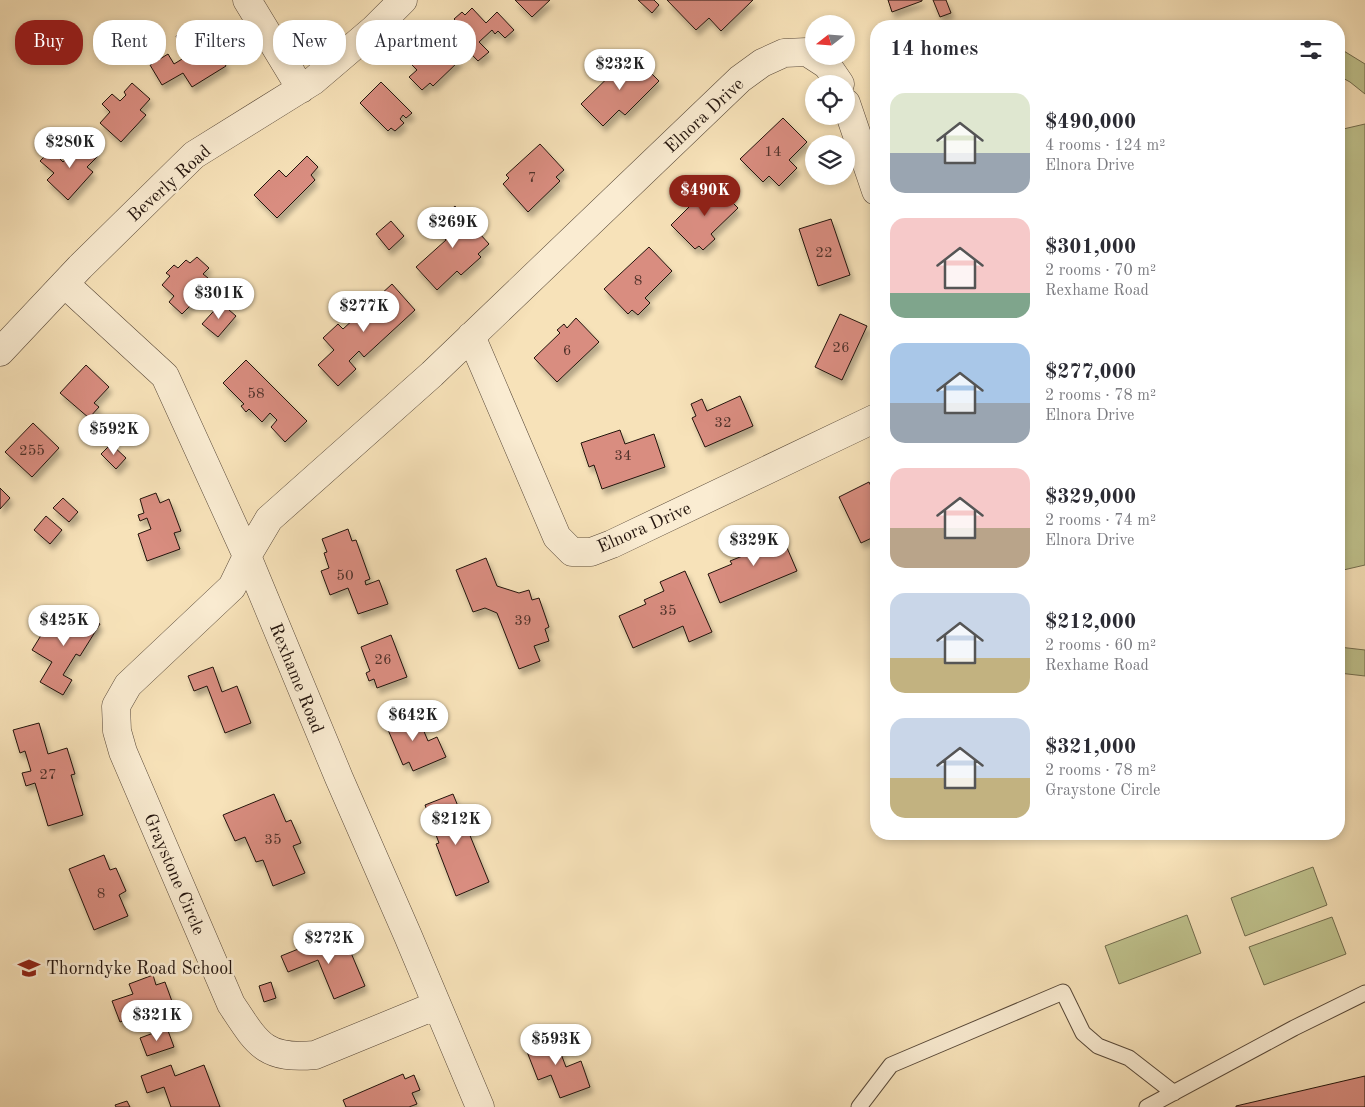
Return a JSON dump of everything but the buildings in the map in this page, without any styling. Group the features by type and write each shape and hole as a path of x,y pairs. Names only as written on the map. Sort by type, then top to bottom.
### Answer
{"street":[{"path":"247,0 301,89"},
{"name":"Beverly Road","path":"0,352 128,218 194,155 301,89 359,42 404,0"},
{"name":"Elnora Drive","path":"247,556 269,519 432,374 740,79 762,63 784,53 807,52 827,65 834,75"},
{"path":"854,125 870,173"},
{"name":"Rexhame Road","path":"65,284 165,376 247,556 339,778 480,1107"},
{"name":"Elnora Drive","path":"471,336 557,537 572,552 592,552 612,544 870,421"},
{"name":"Graystone Circle","path":"247,556 232,587 128,685 116,706 117,731 123,752 230,1004 251,1035 268,1051 287,1056 316,1055 437,1005"}],"lane":[{"path":"859,1107 890,1065 1063,992 1083,1034 1098,1046 1129,1058 1174,1093"},
{"path":"1147,1107 1294,1028 1365,993"}],"green space":[{"path":"1345,52 1365,64 1365,94 1345,79"},
{"path":"1365,124 1365,565 1345,570 1345,129"},
{"path":"1345,648 1365,650 1365,676 1345,674"},
{"path":"1313,867 1327,905 1245,936 1231,898"},
{"path":"1187,915 1201,953 1119,984 1105,946"},
{"path":"1332,917 1346,954 1264,985 1249,947"}],"place":[{"name":"Thorndyke Road School","path":"29,968"}]}
